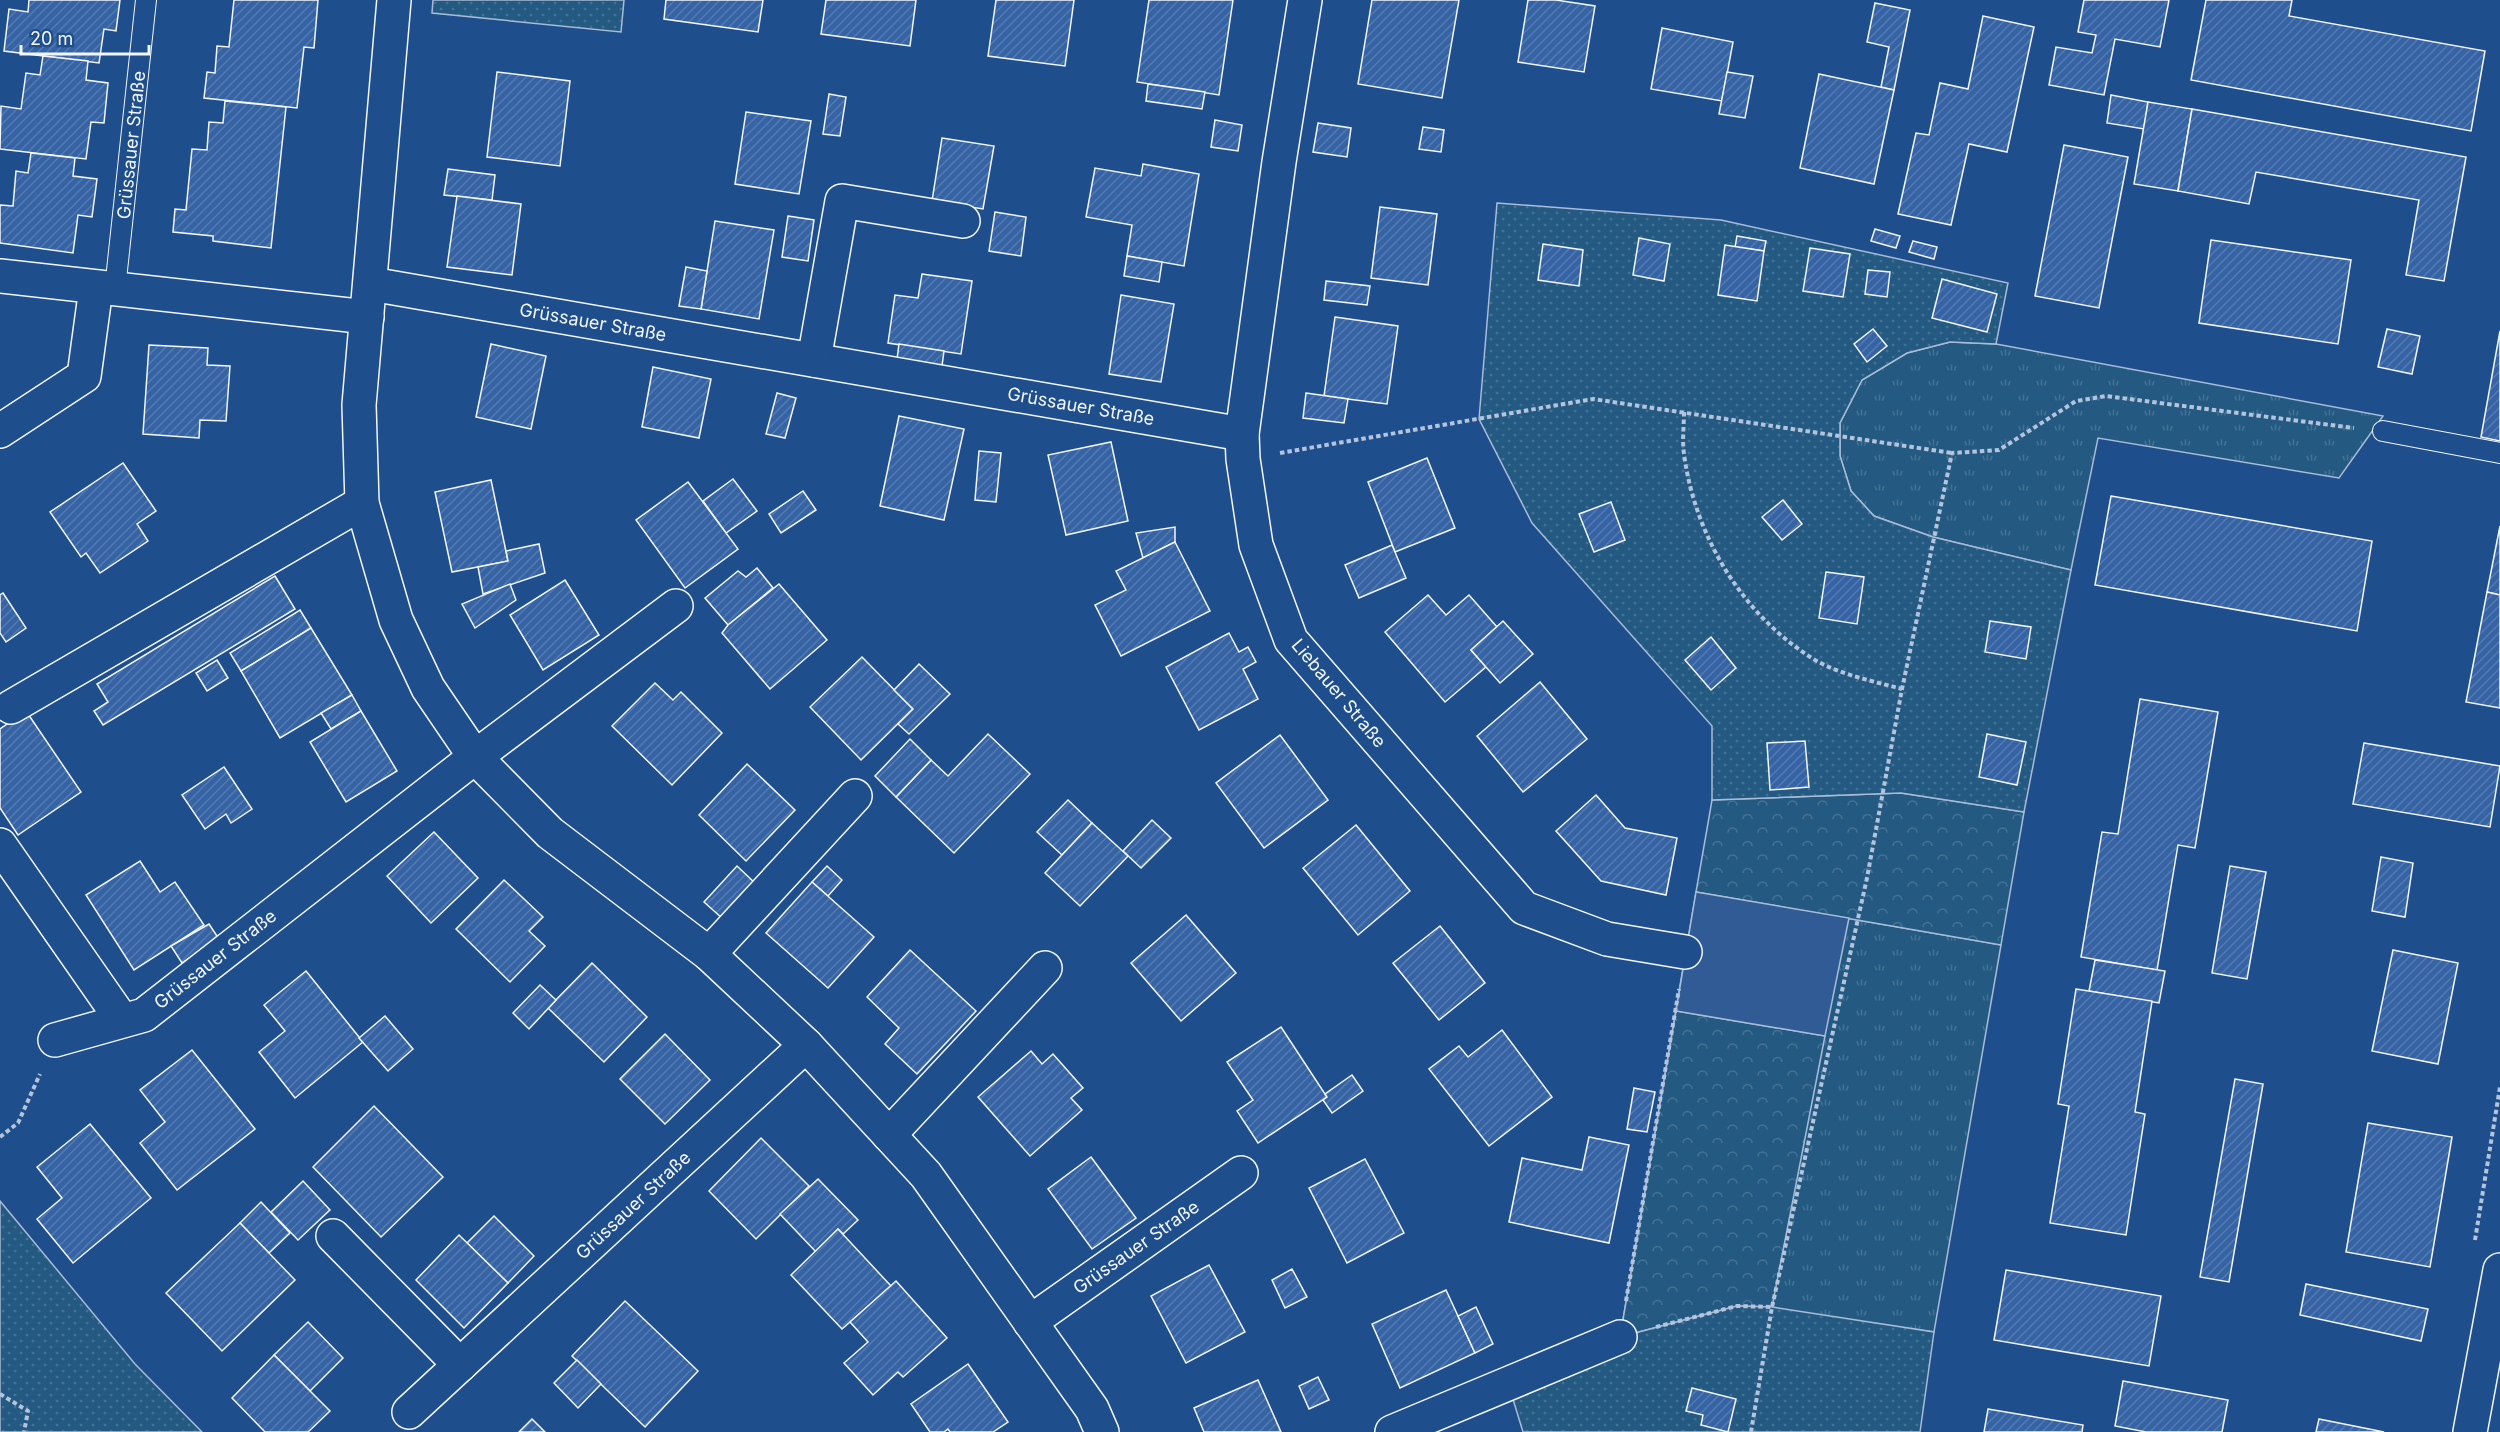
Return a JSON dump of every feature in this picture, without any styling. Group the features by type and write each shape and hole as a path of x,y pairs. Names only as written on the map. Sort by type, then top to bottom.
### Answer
{"street":[{"path":"394,0 359,405 362,503 396,620 428,688 475,757 550,833 709,954 806,1045 926,1175 1092,1409 1102,1432"},
{"name":"Liebauer Straße","path":"1305,0 1279,162 1242,446 1256,545 1291,640 1524,908 1607,939 1685,952"},
{"path":"814,360 842,201 963,221"},
{"path":"0,276 367,317"},
{"name":"Grüssauer Straße","path":"371,284 814,360 1242,446"},
{"name":"Grüssauer Straße","path":"0,430 84,376 106,289"},
{"path":"11,706 362,503"},
{"name":"Grüssauer Straße","path":"55,1040 144,1015 475,757 676,606"},
{"path":"709,954 855,796"},
{"path":"0,845 122,1020"},
{"path":"889,1135 1045,968"},
{"name":"Grüssauer Straße","path":"409,1412 806,1045"},
{"name":"Grüssauer Straße","path":"1030,1322 1241,1173"},
{"path":"333,1236 460,1365"},
{"path":"2470,1432 2500,1270"},
{"path":"1392,1432 1620,1336"}],"lane":[{"name":"Grüssauer Straße","path":"106,289 146,0"},
{"path":"2383,431 2500,453"}],"path":[{"path":"1242,446 1593,399 1952,453 1999,450 2076,401 2106,396 2383,431"},
{"path":"1684,412 1684,452 1691,492 1703,527 1743,597 1774,630 1816,660 1849,675 1902,689"},
{"path":"1751,1432 1772,1307 1864,889 1902,689 1952,453"},
{"path":"1685,952 1620,1336 1737,1306 1772,1307"},
{"path":"0,1137 18,1123 55,1040"},
{"path":"0,1394 28,1411 24,1432"}],"green space":[{"path":"433,0 624,0 621,32 432,13"},
{"path":"1497,203 1721,220 2008,283 1996,344 1950,342 1907,353 1862,380 1840,423 1840,456 1851,491 1874,516 1933,537 2071,570 2024,812 1901,793 1712,800 1712,726 1532,523 1479,419"},
{"path":"1950,342 1996,344 2383,416 2339,478 2098,438 2071,570 1933,537 1874,516 1851,491 1840,456 1840,423 1862,380 1907,353"},
{"path":"1901,793 2024,812 2001,945 1696,892 1712,800"},
{"path":"1696,892 2001,945 1934,1332 1905,1328 1620,1337"},
{"path":"1676,1011 1825,1036 1772,1307 1737,1306 1620,1337"},
{"path":"0,1201 135,1364 202,1432 0,1432"},
{"path":"1737,1306 1772,1307 1934,1332 1920,1432 1523,1432 1508,1383 1620,1337"}],"shaded area":[{"path":"1696,892 1849,918 1825,1036 1676,1011"}],"building":[{"path":"29,0 120,0 116,31 104,29 99,63 4,51 9,9 28,12"},
{"path":"234,0 318,0 314,48 304,47 297,108 204,98 207,72 215,73 217,46 229,47"},
{"path":"666,0 763,0 758,32 664,19"},
{"path":"826,0 916,0 910,46 821,34"},
{"path":"996,0 1074,0 1065,66 988,56"},
{"path":"1149,0 1233,0 1219,95 1137,82"},
{"path":"1372,0 1459,0 1442,98 1358,84"},
{"path":"1528,0 1556,0 1595,6 1584,72 1518,62"},
{"path":"2084,0 2169,0 2160,47 2115,39 2104,95 2049,85 2056,47 2092,53 2096,35 2078,32"},
{"path":"2206,0 2292,0 2289,16 2485,51 2471,131 2191,80"},
{"path":"1875,3 1910,10 1894,90 1881,87 1889,47 1867,42"},
{"path":"1983,16 2034,27 2007,152 1969,144 1951,225 1898,214 1916,133 1929,135 1940,83 1968,89"},
{"path":"1662,28 1733,42 1722,101 1651,89"},
{"path":"43,56 88,61 86,80 108,83 104,123 91,122 86,159 0,149 1,106 21,109 26,73 40,75"},
{"path":"497,72 570,81 560,166 487,157"},
{"path":"1727,72 1753,76 1745,118 1719,114"},
{"path":"1819,74 1894,90 1874,184 1800,168"},
{"path":"1148,84 1205,92 1202,109 1146,101"},
{"path":"829,94 846,97 840,136 823,134"},
{"path":"2111,95 2148,102 2144,129 2107,123"},
{"path":"225,101 286,107 271,248 213,241 213,236 173,232 175,209 186,210 192,149 207,150 209,122 223,123"},
{"path":"2148,102 2192,109 2178,191 2134,184"},
{"path":"2192,109 2466,157 2444,281 2406,275 2419,200 2256,172 2249,204 2178,191"},
{"path":"746,112 811,121 799,194 735,184"},
{"path":"1215,120 1242,125 1238,151 1211,147"},
{"path":"1318,123 1351,128 1347,157 1313,152"},
{"path":"1423,127 1444,130 1441,152 1419,149"},
{"path":"942,138 994,146 983,209 932,201"},
{"path":"2064,145 2128,157 2099,308 2035,296"},
{"path":"31,153 75,158 73,176 97,179 92,217 78,215 73,253 0,243 0,205 13,206 16,171 28,173"},
{"path":"1143,164 1199,174 1184,266 1127,256 1132,225 1086,217 1095,168 1141,176"},
{"path":"448,169 495,175 492,200 444,195"},
{"path":"457,196 521,204 512,275 447,267"},
{"path":"1380,207 1437,214 1428,285 1371,278"},
{"path":"995,212 1026,217 1021,256 989,251"},
{"path":"788,216 814,220 808,261 782,257"},
{"path":"715,221 774,230 759,319 701,309"},
{"path":"1875,229 1900,236 1896,248 1871,241"},
{"path":"1737,236 1766,241 1764,251 1735,247"},
{"path":"1639,238 1670,244 1664,281 1633,275"},
{"path":"2211,240 2351,260 2338,344 2199,323"},
{"path":"1913,241 1937,247 1934,259 1909,252"},
{"path":"1543,244 1583,250 1579,286 1538,280"},
{"path":"1725,245 1764,251 1757,301 1718,295"},
{"path":"1810,248 1850,254 1843,297 1803,291"},
{"path":"1127,256 1162,262 1159,282 1124,276"},
{"path":"686,267 707,271 701,309 679,306"},
{"path":"1868,270 1890,272 1887,297 1865,294"},
{"path":"922,274 972,281 961,354 888,343 895,295 918,298"},
{"path":"1942,279 1997,294 1987,332 1932,318"},
{"path":"1326,281 1370,286 1367,305 1324,300"},
{"path":"1121,295 1174,304 1161,382 1109,374"},
{"path":"1335,317 1398,326 1387,404 1324,396"},
{"path":"1873,329 1887,346 1867,362 1854,344"},
{"path":"2387,329 2420,336 2412,374 2378,367"},
{"path":"2500,331 2500,441 2481,437"},
{"path":"491,344 546,356 531,429 476,417"},
{"path":"899,344 944,351 942,366 897,359"},
{"path":"149,345 208,348 207,365 230,366 226,421 200,420 199,438 143,434"},
{"path":"653,367 711,379 699,438 642,427"},
{"path":"777,393 796,398 785,438 766,434"},
{"path":"1306,393 1348,399 1344,423 1303,418"},
{"path":"899,416 964,429 944,520 880,506"},
{"path":"1111,442 1128,521 1066,535 1048,455"},
{"path":"979,451 1001,453 996,502 975,500"},
{"path":"1427,458 1455,528 1395,552 1368,482"},
{"path":"123,463 156,511 137,524 148,541 100,573 86,553 81,557 50,512"},
{"path":"733,479 757,511 726,533 703,501"},
{"path":"491,480 508,561 452,572 435,492"},
{"path":"688,482 738,549 685,588 636,520"},
{"path":"803,491 816,510 781,533 769,514"},
{"path":"2111,496 2372,541 2357,631 2095,585"},
{"path":"1783,500 1802,524 1782,540 1762,517"},
{"path":"1611,502 1625,540 1594,552 1579,514"},
{"path":"2500,526 2500,595 2487,592"},
{"path":"1175,527 1175,542 1143,558 1136,533"},
{"path":"1175,542 1210,611 1121,656 1095,605 1126,590 1116,571"},
{"path":"539,544 545,573 483,594 478,567 508,561 506,551"},
{"path":"1392,545 1406,578 1359,598 1345,565"},
{"path":"757,568 773,588 728,625 705,598 738,571 746,577"},
{"path":"1826,572 1864,577 1857,624 1819,618"},
{"path":"275,576 295,609 103,725 94,711 108,702 97,684"},
{"path":"565,580 599,635 543,670 510,615"},
{"path":"510,584 516,600 475,628 462,604"},
{"path":"779,584 827,640 770,689 722,633 728,625"},
{"path":"2487,592 2500,595 2500,708 2466,702"},
{"path":"3,593 26,628 6,642 0,633 0,595"},
{"path":"1428,595 1446,615 1469,595 1497,627 1471,650 1486,667 1445,702 1385,632"},
{"path":"300,610 311,628 241,671 230,653"},
{"path":"1503,621 1533,654 1500,683 1471,650"},
{"path":"1990,621 2031,627 2026,659 1985,652"},
{"path":"311,628 352,695 280,738 241,671"},
{"path":"1229,633 1239,652 1248,647 1256,662 1243,669 1258,699 1199,730 1166,667"},
{"path":"1711,637 1736,668 1711,690 1685,660"},
{"path":"862,657 913,709 861,760 810,707"},
{"path":"217,660 228,678 207,691 196,673"},
{"path":"919,664 950,694 909,734 898,724 913,709 894,690"},
{"path":"1540,682 1587,739 1523,792 1477,736"},
{"path":"655,683 673,700 681,692 722,733 672,785 612,726"},
{"path":"352,695 361,711 331,729 321,713"},
{"path":"2140,699 2218,712 2195,848 2178,845 2157,970 2081,957 2102,832 2118,834"},
{"path":"26,711 81,792 18,835 0,808 0,729"},
{"path":"361,711 397,771 346,802 310,742"},
{"path":"988,734 1030,774 954,853 896,797 931,760 948,776"},
{"path":"1987,734 2026,742 2017,785 1979,777"},
{"path":"1280,735 1328,800 1264,848 1216,783"},
{"path":"910,739 931,760 896,797 875,776"},
{"path":"1805,741 1809,787 1770,790 1767,743"},
{"path":"2364,743 2500,766 2490,827 2353,804"},
{"path":"747,764 795,810 746,861 699,815"},
{"path":"224,767 252,809 231,823 226,814 205,829 182,795"},
{"path":"1596,795 1625,828 1677,838 1666,895 1601,881 1556,831"},
{"path":"1068,800 1092,823 1062,855 1037,832"},
{"path":"1152,820 1171,838 1141,868 1123,851"},
{"path":"1092,823 1128,856 1080,906 1045,873"},
{"path":"1356,825 1410,891 1358,935 1303,868"},
{"path":"434,832 478,878 431,923 387,876"},
{"path":"2381,857 2413,863 2405,917 2372,911"},
{"path":"140,861 160,892 175,882 204,925 134,970 86,895"},
{"path":"737,866 756,884 723,919 704,902"},
{"path":"827,866 842,880 828,896 812,882"},
{"path":"2230,866 2266,872 2247,979 2212,973"},
{"path":"504,880 543,917 529,931 545,946 510,982 456,929"},
{"path":"812,882 874,937 828,988 766,933"},
{"path":"1186,915 1236,973 1181,1021 1131,963"},
{"path":"209,924 219,939 182,963 171,946"},
{"path":"1440,926 1485,983 1439,1020 1393,963"},
{"path":"910,950 976,1011 917,1074 885,1044 899,1028 867,997"},
{"path":"2393,950 2458,963 2438,1064 2372,1051"},
{"path":"2095,960 2165,971 2159,1003 2089,991"},
{"path":"592,963 647,1017 604,1062 548,1008"},
{"path":"306,971 363,1042 295,1098 259,1052 285,1031 264,1005"},
{"path":"540,985 556,1000 529,1029 513,1013"},
{"path":"2076,989 2152,1001 2135,1112 2145,1114 2126,1235 2050,1223 2069,1106 2058,1104"},
{"path":"385,1016 413,1049 388,1071 359,1038"},
{"path":"1281,1027 1327,1097 1258,1143 1237,1111 1253,1100 1227,1062"},
{"path":"1502,1030 1552,1097 1489,1146 1429,1069 1459,1046 1468,1057"},
{"path":"665,1034 710,1080 665,1124 620,1079"},
{"path":"192,1050 255,1129 177,1190 140,1143 165,1122 140,1090"},
{"path":"1031,1051 1042,1064 1053,1054 1083,1088 1071,1098 1082,1110 1030,1156 978,1097"},
{"path":"1352,1075 1363,1091 1332,1113 1323,1100 1327,1097 1325,1094"},
{"path":"2235,1079 2263,1084 2229,1282 2200,1277"},
{"path":"1634,1088 1655,1092 1647,1132 1627,1129"},
{"path":"374,1106 443,1177 381,1237 313,1167"},
{"path":"2368,1123 2452,1137 2430,1267 2346,1252"},
{"path":"90,1124 151,1198 73,1263 37,1219 62,1198 37,1167"},
{"path":"1589,1137 1629,1145 1609,1243 1509,1222 1522,1158 1582,1170"},
{"path":"761,1138 809,1186 756,1239 709,1191"},
{"path":"1091,1157 1136,1218 1092,1249 1048,1189"},
{"path":"1365,1159 1404,1233 1347,1263 1309,1188"},
{"path":"818,1179 858,1220 843,1234 838,1229 816,1252 780,1214"},
{"path":"303,1181 330,1210 298,1240 271,1212"},
{"path":"261,1202 290,1233 269,1253 240,1223"},
{"path":"494,1216 534,1256 508,1283 467,1243"},
{"path":"240,1223 295,1280 222,1351 166,1293"},
{"path":"838,1229 891,1286 842,1329 791,1275"},
{"path":"459,1235 508,1283 464,1328 416,1280"},
{"path":"1209,1265 1245,1332 1186,1363 1151,1296"},
{"path":"1292,1269 1307,1297 1285,1308 1272,1280"},
{"path":"2006,1270 2161,1296 2149,1366 1994,1340"},
{"path":"896,1281 947,1338 903,1377 898,1372 873,1395 844,1363 868,1342 850,1322"},
{"path":"2306,1284 2428,1309 2421,1341 2300,1315"},
{"path":"1446,1290 1475,1353 1400,1388 1372,1324"},
{"path":"625,1301 698,1371 645,1427 572,1356"},
{"path":"1476,1307 1493,1344 1475,1353 1458,1316"},
{"path":"308,1322 343,1358 310,1391 274,1355"},
{"path":"274,1355 330,1411 308,1432 265,1432 232,1398"},
{"path":"577,1360 601,1384 578,1408 554,1383"},
{"path":"968,1364 1008,1422 993,1432 950,1432 948,1429 944,1432 930,1432 911,1404"},
{"path":"1318,1377 1329,1400 1309,1409 1299,1386"},
{"path":"1258,1380 1281,1432 1204,1432 1194,1408"},
{"path":"2123,1381 2228,1400 2222,1432 2146,1432 2115,1426"},
{"path":"1692,1388 1736,1399 1728,1432 1701,1425 1703,1415 1686,1411"},
{"path":"1988,1409 2083,1425 2082,1432 1984,1432"},
{"path":"532,1419 545,1432 519,1432"},
{"path":"2319,1419 2384,1432 2316,1432"}]}
